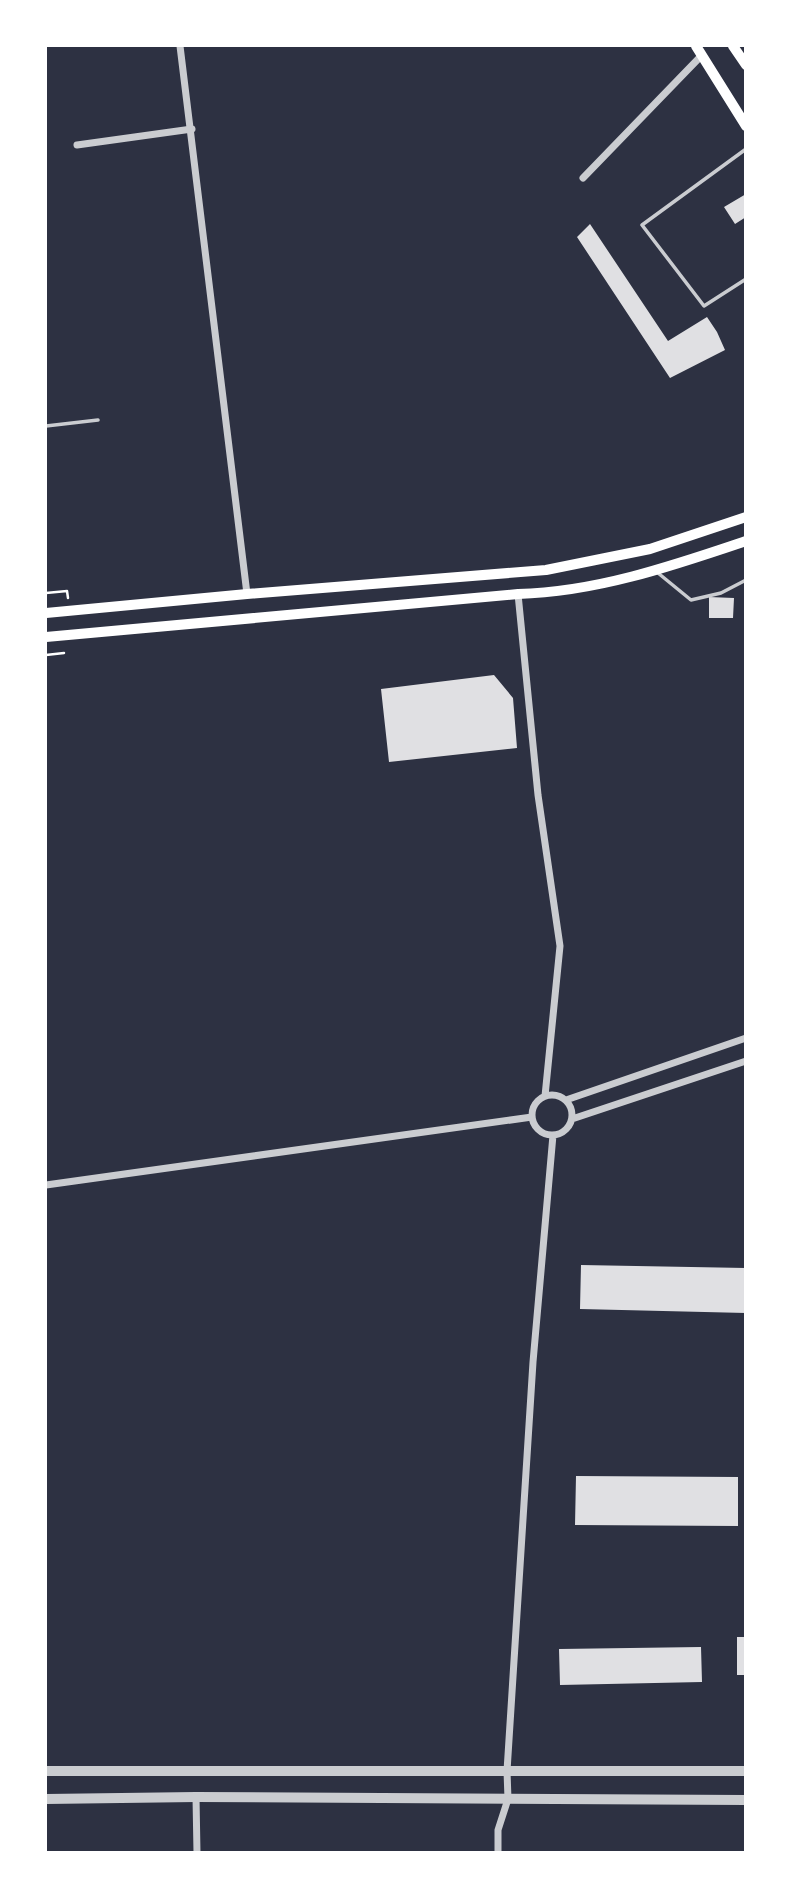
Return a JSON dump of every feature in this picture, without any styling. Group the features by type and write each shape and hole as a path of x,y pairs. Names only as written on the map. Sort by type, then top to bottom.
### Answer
{"main road":[{"path":"733,46 743,61"},
{"path":"699,50 746,126"},
{"path":"46,613 546,570 650,550 746,517"},
{"path":"46,637 547,593 657,572 746,541"}],"street":[{"path":"180,46 247,594"},
{"path":"743,61 744,46"},
{"path":"583,178 699,50"},
{"path":"76,145 192,129"},
{"path":"518,594 538,795 560,946 545,1096"},
{"path":"566,1100 746,1038"},
{"path":"572,1119 746,1061"},
{"path":"556,1095 566,1100 571,1108 572,1119 568,1127 553,1135 536,1127 532,1117 534,1104 545,1096 556,1095"},
{"path":"46,1185 532,1117"},
{"path":"498,1853 498,1830 508,1799 507,1771 533,1362 553,1135"},
{"path":"46,1771 746,1772"},
{"path":"196,1797 197,1853"},
{"path":"46,1799 196,1797 746,1800"}],"lane":[{"path":"746,149 642,225 704,306 746,279"},
{"path":"46,426 98,421"},
{"path":"657,572 691,600 721,593 746,580"}],"path":[{"path":"46,593 67,591 68,598"},
{"path":"46,655 64,653"}],"building":[{"path":"746,194 746,217 735,224 724,207"},
{"path":"590,224 668,341 707,317 725,350 670,378 577,237"},
{"path":"709,597 734,598 733,618 709,618"},
{"path":"494,675 513,698 517,748 389,762 381,689"},
{"path":"581,1265 746,1268 746,1313 580,1309"},
{"path":"576,1476 738,1477 738,1526 575,1525"},
{"path":"737,1637 746,1637 746,1675 737,1675"},
{"path":"701,1647 702,1682 560,1685 559,1649"}]}
